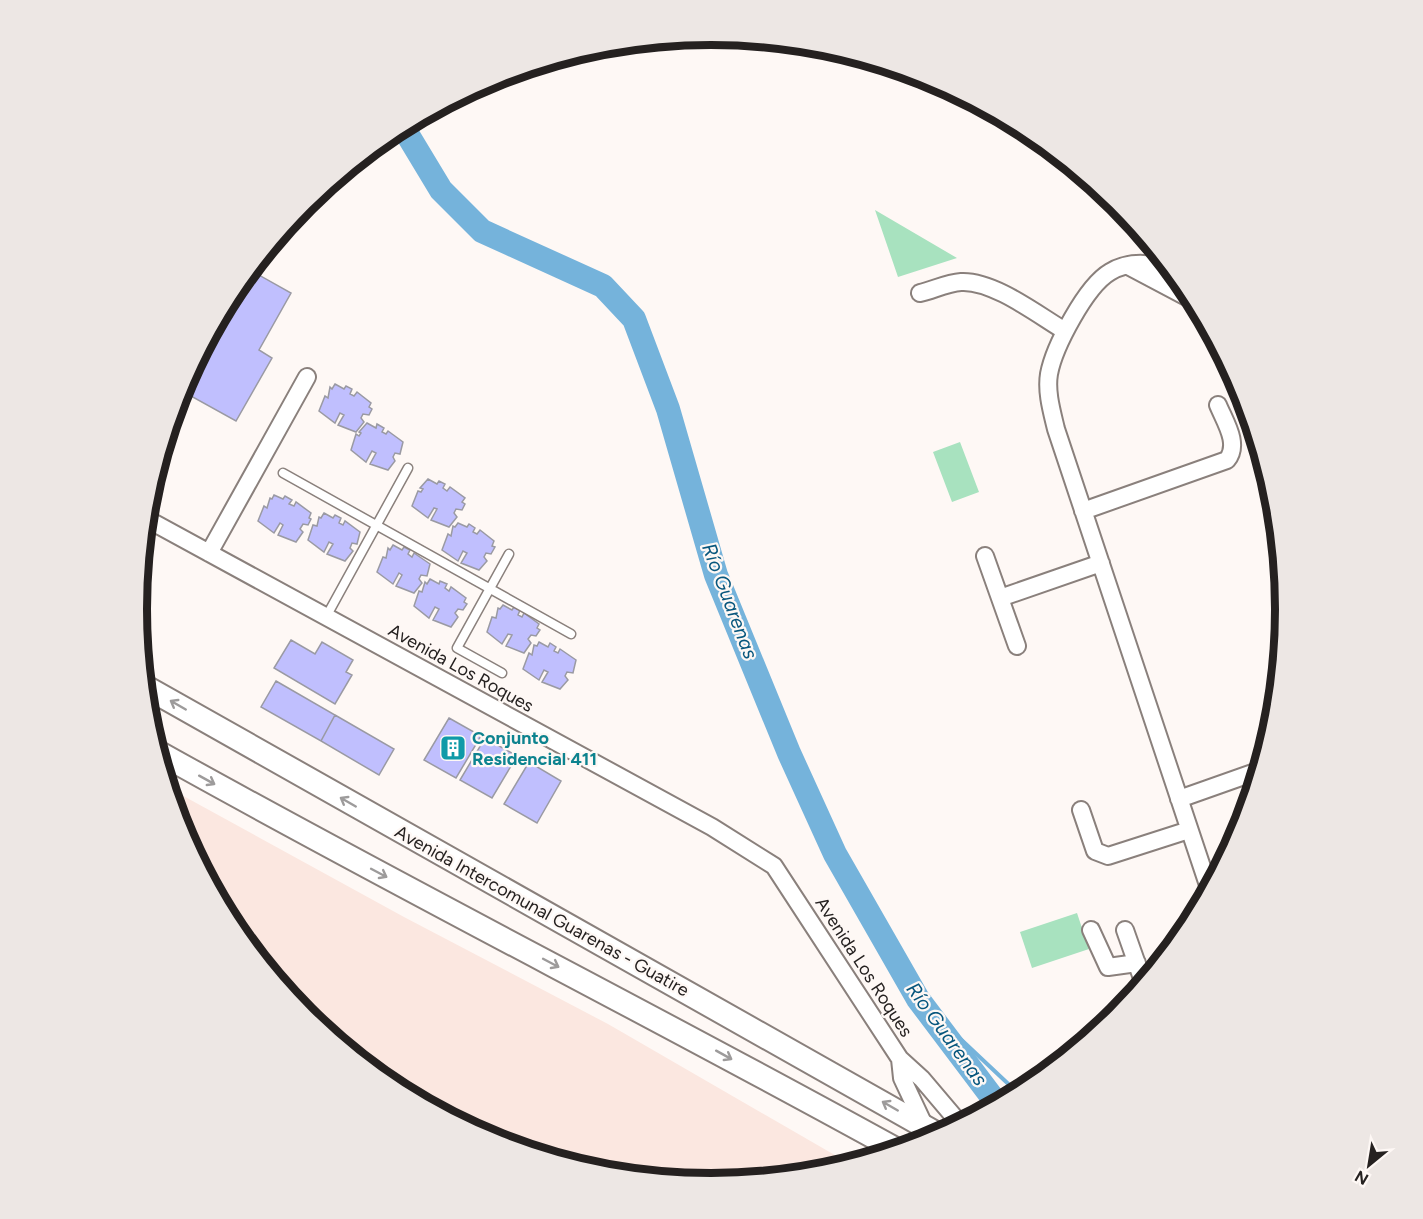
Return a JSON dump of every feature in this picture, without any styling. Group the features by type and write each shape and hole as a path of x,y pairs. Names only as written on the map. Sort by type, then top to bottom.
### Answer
{"main road":[{"name":"Avenida Intercomunal Guarenas - Guatire","path":"153,691 931,1130"},
{"path":"166,757 294,828 633,1006 889,1145"}],"street":[{"path":"1159,266 1152,263 1128,265 1109,272 1095,286 1065,331 1054,353 1050,369 1050,397 1056,429 1206,880"},
{"path":"1128,265 1178,292"},
{"path":"920,293 959,282 973,282 1021,304 1065,331"},
{"path":"209,553 307,377"},
{"path":"1083,511 1227,460 1233,453 1234,445 1218,405"},
{"name":"Avenida Los Roques","path":"154,523 712,827 774,866 900,1059 922,1079 955,1119"},
{"path":"985,556 1017,646"},
{"path":"1000,598 1101,563"},
{"path":"1179,799 1252,773"},
{"path":"1081,810 1095,851 1100,855 1108,856 1190,830"},
{"path":"1091,930 1108,967 1137,963"},
{"path":"1125,930 1141,975"},
{"name":"Avenida Los Roques","path":"900,1059 902,1078 932,1129"}],"lane":[{"path":"326,617 408,468"},
{"path":"283,473 571,634"},
{"path":"502,673 457,648 509,554"}],"shaded area":[{"path":"178,793 404,917 608,1024 841,1159 748,1173 675,1173 638,1169 565,1155 530,1144 462,1116 429,1098 398,1079 339,1034 287,982 242,923 223,892 205,859"}],"green space":[{"path":"875,210 957,258 898,277"},
{"path":"960,442 979,492 952,502 933,452"},
{"path":"1077,913 1089,949 1032,968 1020,932"}],"building":[{"path":"258,274 291,293 259,350 272,358 236,421 189,395 223,327"},
{"path":"335,384 344,389 346,386 352,389 350,394 354,396 357,392 371,403 369,407 372,409 369,415 363,414 361,418 364,422 356,432 338,425 344,415 340,413 335,423 319,411 325,396 328,398 330,387 332,389"},
{"path":"367,423 376,428 377,424 384,428 382,432 386,434 388,431 403,442 400,454 395,453 393,457 395,461 388,470 370,464 376,453 372,451 366,462 351,450 356,434 359,436 361,433 359,432"},
{"path":"428,479 437,484 439,481 445,484 443,488 447,491 450,487 465,498 462,502 465,504 462,510 456,509 454,513 457,517 449,527 431,520 437,509 434,508 428,518 412,506 418,491 421,492 423,489 420,488"},
{"path":"274,495 283,499 285,496 292,500 289,504 294,506 296,502 311,513 308,525 303,524 300,529 303,532 296,542 278,535 283,525 280,523 274,533 258,521 264,506 267,508 270,498 272,499"},
{"path":"324,513 333,518 335,515 341,518 339,523 343,525 345,521 360,532 357,544 352,543 350,548 353,551 345,561 327,554 333,544 329,542 324,552 308,540 313,525 317,526 319,517 321,518"},
{"path":"458,523 467,527 469,524 475,528 473,532 477,534 480,530 494,541 492,546 495,547 491,554 486,553 484,557 487,561 479,570 461,563 467,553 463,551 458,561 442,550 448,534 451,536 453,526 455,527"},
{"path":"393,545 402,550 404,547 410,550 408,554 412,557 414,553 430,564 427,576 421,575 419,579 422,583 414,593 396,586 402,575 399,573 393,584 377,572 383,557 386,558 388,548 390,550"},
{"path":"430,579 439,584 440,581 447,584 445,588 449,591 451,587 466,598 464,602 467,604 463,610 458,609 455,613 458,617 451,627 433,620 439,609 435,607 429,618 414,606 419,591 422,592 425,582 427,584"},
{"path":"503,605 512,610 514,607 520,610 518,615 522,617 524,613 539,624 537,628 540,630 536,636 531,635 528,639 531,643 524,653 506,646 512,635 508,634 502,644 487,632 492,617 496,618 498,608 500,609"},
{"path":"291,640 315,654 322,642 353,660 346,672 352,675 335,704 274,668"},
{"path":"539,642 548,647 550,643 556,647 554,651 558,653 560,649 576,660 573,673 567,672 565,676 568,680 560,689 542,682 548,672 544,670 539,680 523,669 529,653 532,655 534,645 537,646"},
{"path":"276,681 335,715 321,741 261,707"},
{"path":"335,715 394,749 379,775 321,741"},
{"name":"Conjunto Residencial 411","path":"449,718 481,736 456,778 424,760"},
{"name":"Conjunto Residencial 411","path":"485,738 517,756 492,798 460,780"},
{"name":"Conjunto Residencial 411","path":"529,762 561,781 537,823 504,804"}],"waterway":[{"name":"Río Guarenas","path":"407,134 441,190 482,231 603,286 634,319 668,409 716,575 789,753 835,854 918,999 993,1098"},
{"path":"918,999 1012,1087"}],"place":[{"name":"Conjunto Residencial 411","path":"453,748"}]}
